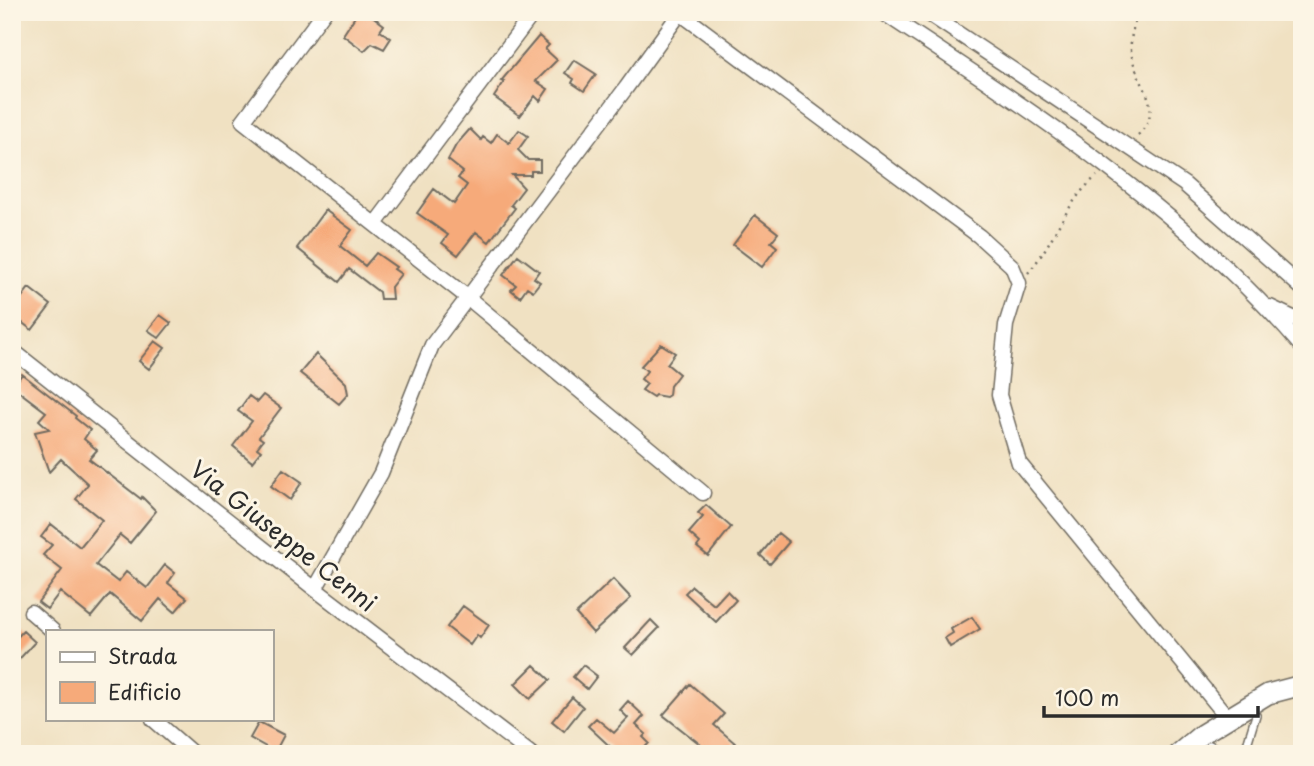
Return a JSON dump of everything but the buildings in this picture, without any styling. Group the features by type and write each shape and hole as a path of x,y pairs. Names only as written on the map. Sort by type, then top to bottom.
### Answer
{"street":[{"path":"324,12 243,121 467,297 703,493"},
{"path":"375,224 534,12"},
{"path":"882,12 1030,110 1162,210 1259,301 1302,347"},
{"path":"926,12 1184,184 1302,288"},
{"path":"315,589 381,474 432,345 680,13 978,236 1012,266 1019,284 1006,325 999,395 1019,463 1228,718"},
{"path":"1259,301 1298,319"},
{"name":"Via Giuseppe Cenni","path":"12,350 315,589 531,754"},
{"path":"31,612 52,630"},
{"path":"1178,754 1202,734 1268,694 1302,685"},
{"path":"154,720 193,754"}],"lane":[{"path":"1244,754 1256,715"},
{"path":"1210,745 1226,754"}],"path":[{"path":"1124,146 1149,124 1151,113 1151,103 1134,64 1131,48 1133,27 1139,12"},
{"path":"1019,284 1045,250 1057,224 1075,199 1093,178 1109,168"}]}
